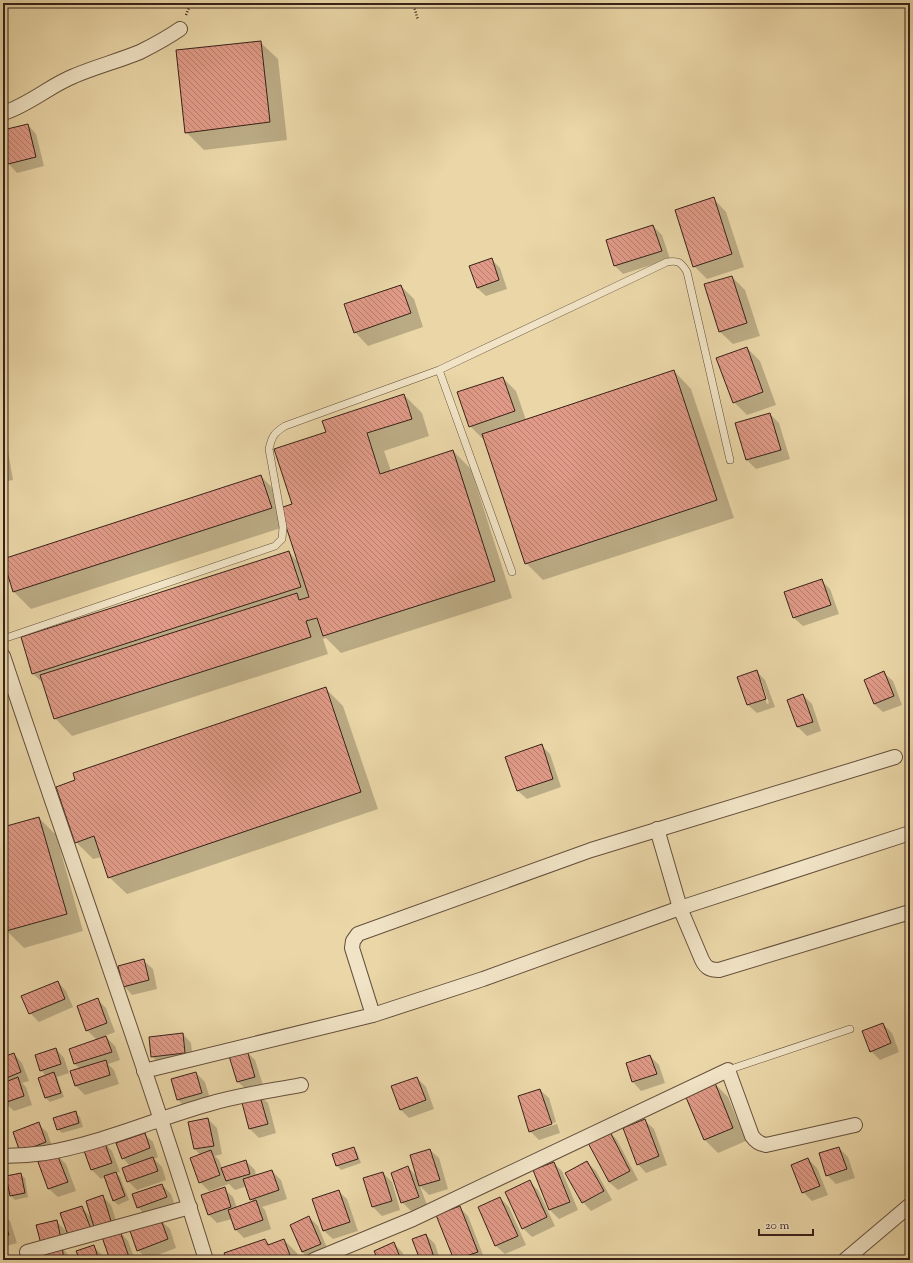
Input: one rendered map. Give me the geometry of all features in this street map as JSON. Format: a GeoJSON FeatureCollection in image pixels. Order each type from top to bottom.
{"type":"FeatureCollection","features":[{"type":"Feature","properties":{"kind":"street"},"geometry":{"type":"LineString","coordinates":[[3,113],[25,104],[55,85],[73,76],[139,52],[163,40],[180,29]]}},
{"type":"Feature","properties":{"kind":"street"},"geometry":{"type":"LineString","coordinates":[[3,656],[161,1119],[206,1260]]}},
{"type":"Feature","properties":{"kind":"street"},"geometry":{"type":"LineString","coordinates":[[373,1015],[352,948],[353,941],[358,934],[590,850],[895,757]]}},
{"type":"Feature","properties":{"kind":"street"},"geometry":{"type":"LineString","coordinates":[[657,830],[680,908],[702,960],[706,967],[712,970],[719,970],[910,912]]}},
{"type":"Feature","properties":{"kind":"street"},"geometry":{"type":"LineString","coordinates":[[144,1071],[373,1015],[483,979],[680,908],[910,833]]}},
{"type":"Feature","properties":{"kind":"street"},"geometry":{"type":"LineString","coordinates":[[314,1260],[413,1219],[728,1070],[752,1136],[761,1144],[766,1145],[855,1125]]}},
{"type":"Feature","properties":{"kind":"street"},"geometry":{"type":"LineString","coordinates":[[3,1156],[22,1156],[45,1153],[79,1146],[210,1104],[255,1093],[301,1085]]}},
{"type":"Feature","properties":{"kind":"street"},"geometry":{"type":"LineString","coordinates":[[845,1260],[910,1205]]}},
{"type":"Feature","properties":{"kind":"street"},"geometry":{"type":"LineString","coordinates":[[27,1252],[190,1207]]}},
{"type":"Feature","properties":{"kind":"lane"},"geometry":{"type":"LineString","coordinates":[[3,639],[275,546],[282,539],[283,528],[269,449],[271,438],[278,431],[285,426],[439,370],[668,262],[677,261],[682,264],[687,272],[730,460]]}},
{"type":"Feature","properties":{"kind":"lane"},"geometry":{"type":"LineString","coordinates":[[439,370],[512,572]]}},
{"type":"Feature","properties":{"kind":"lane"},"geometry":{"type":"LineString","coordinates":[[728,1070],[850,1029]]}},
{"type":"Feature","properties":{"kind":"path"},"geometry":{"type":"LineString","coordinates":[[413,3],[418,20]]}},
{"type":"Feature","properties":{"kind":"building"},"geometry":{"type":"Polygon","coordinates":[[[261,41],[270,122],[185,133],[176,50],[261,41]]]}},
{"type":"Feature","properties":{"kind":"building"},"geometry":{"type":"Polygon","coordinates":[[[28,124],[36,157],[8,164],[3,146],[3,130],[28,124]]]}},
{"type":"Feature","properties":{"kind":"building"},"geometry":{"type":"Polygon","coordinates":[[[714,197],[732,254],[693,267],[675,210],[714,197]]]}},
{"type":"Feature","properties":{"kind":"building"},"geometry":{"type":"Polygon","coordinates":[[[653,225],[662,251],[614,266],[606,240],[653,225]]]}},
{"type":"Feature","properties":{"kind":"building"},"geometry":{"type":"Polygon","coordinates":[[[492,258],[499,280],[477,288],[469,266],[492,258]]]}},
{"type":"Feature","properties":{"kind":"building"},"geometry":{"type":"Polygon","coordinates":[[[732,276],[747,323],[719,332],[704,284],[732,276]]]}},
{"type":"Feature","properties":{"kind":"building"},"geometry":{"type":"Polygon","coordinates":[[[401,285],[411,313],[354,333],[344,304],[401,285]]]}},
{"type":"Feature","properties":{"kind":"building"},"geometry":{"type":"Polygon","coordinates":[[[747,347],[763,392],[733,403],[716,358],[747,347]]]}},
{"type":"Feature","properties":{"kind":"building"},"geometry":{"type":"Polygon","coordinates":[[[674,370],[717,500],[525,564],[482,434],[674,370]]]}},
{"type":"Feature","properties":{"kind":"building"},"geometry":{"type":"Polygon","coordinates":[[[503,377],[515,411],[469,427],[457,392],[503,377]]]}},
{"type":"Feature","properties":{"kind":"building"},"geometry":{"type":"Polygon","coordinates":[[[404,394],[412,419],[367,433],[380,474],[453,450],[495,581],[323,636],[317,618],[306,621],[311,637],[54,719],[40,675],[297,593],[299,600],[309,597],[280,508],[292,504],[274,449],[326,432],[322,421],[404,394]]]}},
{"type":"Feature","properties":{"kind":"building"},"geometry":{"type":"Polygon","coordinates":[[[770,413],[781,450],[746,460],[735,423],[770,413]]]}},
{"type":"Feature","properties":{"kind":"building"},"geometry":{"type":"Polygon","coordinates":[[[261,475],[272,508],[13,592],[3,559],[261,475]]]}},
{"type":"Feature","properties":{"kind":"building"},"geometry":{"type":"Polygon","coordinates":[[[289,551],[301,587],[32,674],[21,637],[289,551]]]}},
{"type":"Feature","properties":{"kind":"building"},"geometry":{"type":"Polygon","coordinates":[[[822,579],[831,605],[793,618],[784,592],[822,579]]]}},
{"type":"Feature","properties":{"kind":"building"},"geometry":{"type":"Polygon","coordinates":[[[757,670],[766,699],[747,705],[737,677],[757,670]]]}},
{"type":"Feature","properties":{"kind":"building"},"geometry":{"type":"Polygon","coordinates":[[[884,671],[894,696],[874,704],[864,680],[884,671]]]}},
{"type":"Feature","properties":{"kind":"building"},"geometry":{"type":"Polygon","coordinates":[[[326,687],[361,792],[108,878],[94,836],[75,843],[56,787],[75,780],[73,773],[326,687]]]}},
{"type":"Feature","properties":{"kind":"building"},"geometry":{"type":"Polygon","coordinates":[[[803,694],[813,722],[797,727],[787,700],[803,694]]]}},
{"type":"Feature","properties":{"kind":"building"},"geometry":{"type":"Polygon","coordinates":[[[542,744],[553,779],[517,791],[505,757],[542,744]]]}},
{"type":"Feature","properties":{"kind":"building"},"geometry":{"type":"Polygon","coordinates":[[[39,817],[67,914],[6,931],[3,920],[3,827],[39,817]]]}},
{"type":"Feature","properties":{"kind":"building"},"geometry":{"type":"Polygon","coordinates":[[[144,959],[149,980],[123,987],[118,966],[144,959]]]}},
{"type":"Feature","properties":{"kind":"building"},"geometry":{"type":"Polygon","coordinates":[[[58,981],[65,999],[29,1014],[21,996],[58,981]]]}},
{"type":"Feature","properties":{"kind":"building"},"geometry":{"type":"Polygon","coordinates":[[[98,998],[107,1023],[86,1031],[77,1006],[98,998]]]}},
{"type":"Feature","properties":{"kind":"building"},"geometry":{"type":"Polygon","coordinates":[[[883,1023],[891,1043],[870,1052],[862,1031],[883,1023]]]}},
{"type":"Feature","properties":{"kind":"building"},"geometry":{"type":"Polygon","coordinates":[[[183,1033],[185,1053],[151,1057],[149,1037],[183,1033]]]}},
{"type":"Feature","properties":{"kind":"building"},"geometry":{"type":"Polygon","coordinates":[[[106,1036],[112,1052],[74,1064],[69,1049],[106,1036]]]}},
{"type":"Feature","properties":{"kind":"building"},"geometry":{"type":"Polygon","coordinates":[[[56,1048],[61,1064],[40,1071],[35,1055],[56,1048]]]}},
{"type":"Feature","properties":{"kind":"building"},"geometry":{"type":"Polygon","coordinates":[[[247,1050],[255,1077],[237,1082],[229,1056],[247,1050]]]}},
{"type":"Feature","properties":{"kind":"building"},"geometry":{"type":"Polygon","coordinates":[[[14,1053],[21,1072],[4,1079],[3,1057],[14,1053]]]}},
{"type":"Feature","properties":{"kind":"building"},"geometry":{"type":"Polygon","coordinates":[[[650,1055],[657,1074],[632,1082],[626,1063],[650,1055]]]}},
{"type":"Feature","properties":{"kind":"building"},"geometry":{"type":"Polygon","coordinates":[[[106,1060],[110,1075],[75,1086],[70,1071],[106,1060]]]}},
{"type":"Feature","properties":{"kind":"building"},"geometry":{"type":"Polygon","coordinates":[[[54,1072],[61,1093],[45,1098],[38,1078],[54,1072]]]}},
{"type":"Feature","properties":{"kind":"building"},"geometry":{"type":"Polygon","coordinates":[[[196,1072],[202,1093],[177,1100],[171,1079],[196,1072]]]}},
{"type":"Feature","properties":{"kind":"building"},"geometry":{"type":"Polygon","coordinates":[[[18,1077],[24,1096],[4,1103],[3,1083],[18,1077]]]}},
{"type":"Feature","properties":{"kind":"building"},"geometry":{"type":"Polygon","coordinates":[[[417,1077],[426,1100],[400,1110],[391,1086],[417,1077]]]}},
{"type":"Feature","properties":{"kind":"building"},"geometry":{"type":"Polygon","coordinates":[[[715,1083],[733,1128],[704,1140],[685,1095],[715,1083]]]}},
{"type":"Feature","properties":{"kind":"building"},"geometry":{"type":"Polygon","coordinates":[[[540,1089],[552,1124],[529,1132],[518,1096],[540,1089]]]}},
{"type":"Feature","properties":{"kind":"building"},"geometry":{"type":"Polygon","coordinates":[[[259,1093],[268,1124],[249,1129],[241,1099],[259,1093]]]}},
{"type":"Feature","properties":{"kind":"building"},"geometry":{"type":"Polygon","coordinates":[[[76,1111],[79,1123],[57,1130],[53,1118],[76,1111]]]}},
{"type":"Feature","properties":{"kind":"building"},"geometry":{"type":"Polygon","coordinates":[[[208,1118],[214,1146],[194,1149],[188,1122],[208,1118]]]}},
{"type":"Feature","properties":{"kind":"building"},"geometry":{"type":"Polygon","coordinates":[[[645,1119],[659,1156],[637,1165],[623,1128],[645,1119]]]}},
{"type":"Feature","properties":{"kind":"building"},"geometry":{"type":"Polygon","coordinates":[[[39,1122],[46,1142],[20,1152],[13,1132],[39,1122]]]}},
{"type":"Feature","properties":{"kind":"building"},"geometry":{"type":"Polygon","coordinates":[[[609,1130],[630,1171],[609,1182],[587,1141],[609,1130]]]}},
{"type":"Feature","properties":{"kind":"building"},"geometry":{"type":"Polygon","coordinates":[[[145,1133],[150,1148],[122,1159],[116,1143],[145,1133]]]}},
{"type":"Feature","properties":{"kind":"building"},"geometry":{"type":"Polygon","coordinates":[[[104,1141],[112,1163],[91,1170],[83,1148],[104,1141]]]}},
{"type":"Feature","properties":{"kind":"building"},"geometry":{"type":"Polygon","coordinates":[[[354,1147],[358,1159],[336,1166],[332,1154],[354,1147]]]}},
{"type":"Feature","properties":{"kind":"building"},"geometry":{"type":"Polygon","coordinates":[[[839,1147],[847,1169],[826,1176],[819,1153],[839,1147]]]}},
{"type":"Feature","properties":{"kind":"building"},"geometry":{"type":"Polygon","coordinates":[[[430,1149],[440,1180],[419,1186],[410,1155],[430,1149]]]}},
{"type":"Feature","properties":{"kind":"building"},"geometry":{"type":"Polygon","coordinates":[[[211,1150],[220,1175],[199,1183],[190,1158],[211,1150]]]}},
{"type":"Feature","properties":{"kind":"building"},"geometry":{"type":"Polygon","coordinates":[[[57,1154],[68,1182],[48,1189],[38,1162],[57,1154]]]}},
{"type":"Feature","properties":{"kind":"building"},"geometry":{"type":"Polygon","coordinates":[[[153,1157],[158,1171],[127,1182],[122,1168],[153,1157]]]}},
{"type":"Feature","properties":{"kind":"building"},"geometry":{"type":"Polygon","coordinates":[[[808,1158],[820,1186],[802,1193],[791,1165],[808,1158]]]}},
{"type":"Feature","properties":{"kind":"building"},"geometry":{"type":"Polygon","coordinates":[[[246,1160],[250,1174],[226,1181],[221,1168],[246,1160]]]}},
{"type":"Feature","properties":{"kind":"building"},"geometry":{"type":"Polygon","coordinates":[[[587,1161],[604,1191],[582,1203],[565,1173],[587,1161]]]}},
{"type":"Feature","properties":{"kind":"building"},"geometry":{"type":"Polygon","coordinates":[[[554,1162],[570,1202],[549,1210],[533,1170],[554,1162]]]}},
{"type":"Feature","properties":{"kind":"building"},"geometry":{"type":"Polygon","coordinates":[[[408,1166],[419,1197],[401,1203],[391,1173],[408,1166]]]}},
{"type":"Feature","properties":{"kind":"building"},"geometry":{"type":"Polygon","coordinates":[[[272,1170],[279,1190],[250,1200],[243,1179],[272,1170]]]}},
{"type":"Feature","properties":{"kind":"building"},"geometry":{"type":"Polygon","coordinates":[[[116,1172],[125,1196],[113,1201],[104,1176],[116,1172]]]}},
{"type":"Feature","properties":{"kind":"building"},"geometry":{"type":"Polygon","coordinates":[[[383,1172],[392,1201],[372,1207],[363,1178],[383,1172]]]}},
{"type":"Feature","properties":{"kind":"building"},"geometry":{"type":"Polygon","coordinates":[[[21,1173],[25,1193],[10,1196],[6,1176],[21,1173]]]}},
{"type":"Feature","properties":{"kind":"building"},"geometry":{"type":"Polygon","coordinates":[[[530,1180],[547,1217],[522,1229],[505,1192],[530,1180]]]}},
{"type":"Feature","properties":{"kind":"building"},"geometry":{"type":"Polygon","coordinates":[[[162,1184],[167,1197],[137,1208],[132,1194],[162,1184]]]}},
{"type":"Feature","properties":{"kind":"building"},"geometry":{"type":"Polygon","coordinates":[[[225,1187],[231,1207],[208,1215],[201,1195],[225,1187]]]}},
{"type":"Feature","properties":{"kind":"building"},"geometry":{"type":"Polygon","coordinates":[[[339,1190],[350,1222],[323,1231],[312,1199],[339,1190]]]}},
{"type":"Feature","properties":{"kind":"building"},"geometry":{"type":"Polygon","coordinates":[[[103,1195],[111,1221],[94,1227],[86,1201],[103,1195]]]}},
{"type":"Feature","properties":{"kind":"building"},"geometry":{"type":"Polygon","coordinates":[[[500,1197],[518,1236],[495,1246],[478,1207],[500,1197]]]}},
{"type":"Feature","properties":{"kind":"building"},"geometry":{"type":"Polygon","coordinates":[[[256,1200],[263,1220],[235,1230],[228,1210],[256,1200]]]}},
{"type":"Feature","properties":{"kind":"building"},"geometry":{"type":"Polygon","coordinates":[[[82,1206],[91,1229],[69,1238],[60,1213],[82,1206]]]}},
{"type":"Feature","properties":{"kind":"building"},"geometry":{"type":"Polygon","coordinates":[[[460,1206],[478,1252],[454,1260],[436,1215],[460,1206]]]}},
{"type":"Feature","properties":{"kind":"building"},"geometry":{"type":"Polygon","coordinates":[[[3,1216],[9,1235],[3,1236],[3,1216]]]}},
{"type":"Feature","properties":{"kind":"building"},"geometry":{"type":"Polygon","coordinates":[[[309,1216],[321,1244],[302,1252],[290,1225],[309,1216]]]}},
{"type":"Feature","properties":{"kind":"building"},"geometry":{"type":"Polygon","coordinates":[[[57,1220],[61,1239],[41,1244],[36,1225],[57,1220]]]}},
{"type":"Feature","properties":{"kind":"building"},"geometry":{"type":"Polygon","coordinates":[[[161,1220],[168,1239],[137,1251],[130,1231],[161,1220]]]}},
{"type":"Feature","properties":{"kind":"building"},"geometry":{"type":"Polygon","coordinates":[[[120,1231],[130,1260],[110,1260],[102,1237],[120,1231]]]}},
{"type":"Feature","properties":{"kind":"building"},"geometry":{"type":"Polygon","coordinates":[[[426,1234],[435,1260],[420,1260],[412,1239],[426,1234]]]}},
{"type":"Feature","properties":{"kind":"building"},"geometry":{"type":"Polygon","coordinates":[[[265,1239],[268,1245],[284,1239],[291,1258],[284,1260],[227,1260],[224,1253],[265,1239]]]}},
{"type":"Feature","properties":{"kind":"building"},"geometry":{"type":"Polygon","coordinates":[[[394,1242],[401,1260],[378,1260],[374,1251],[394,1242]]]}},
{"type":"Feature","properties":{"kind":"building"},"geometry":{"type":"Polygon","coordinates":[[[94,1245],[99,1260],[80,1260],[76,1251],[94,1245]]]}},
{"type":"Feature","properties":{"kind":"building"},"geometry":{"type":"Polygon","coordinates":[[[62,1247],[64,1260],[39,1260],[38,1251],[62,1247]]]}}]}
